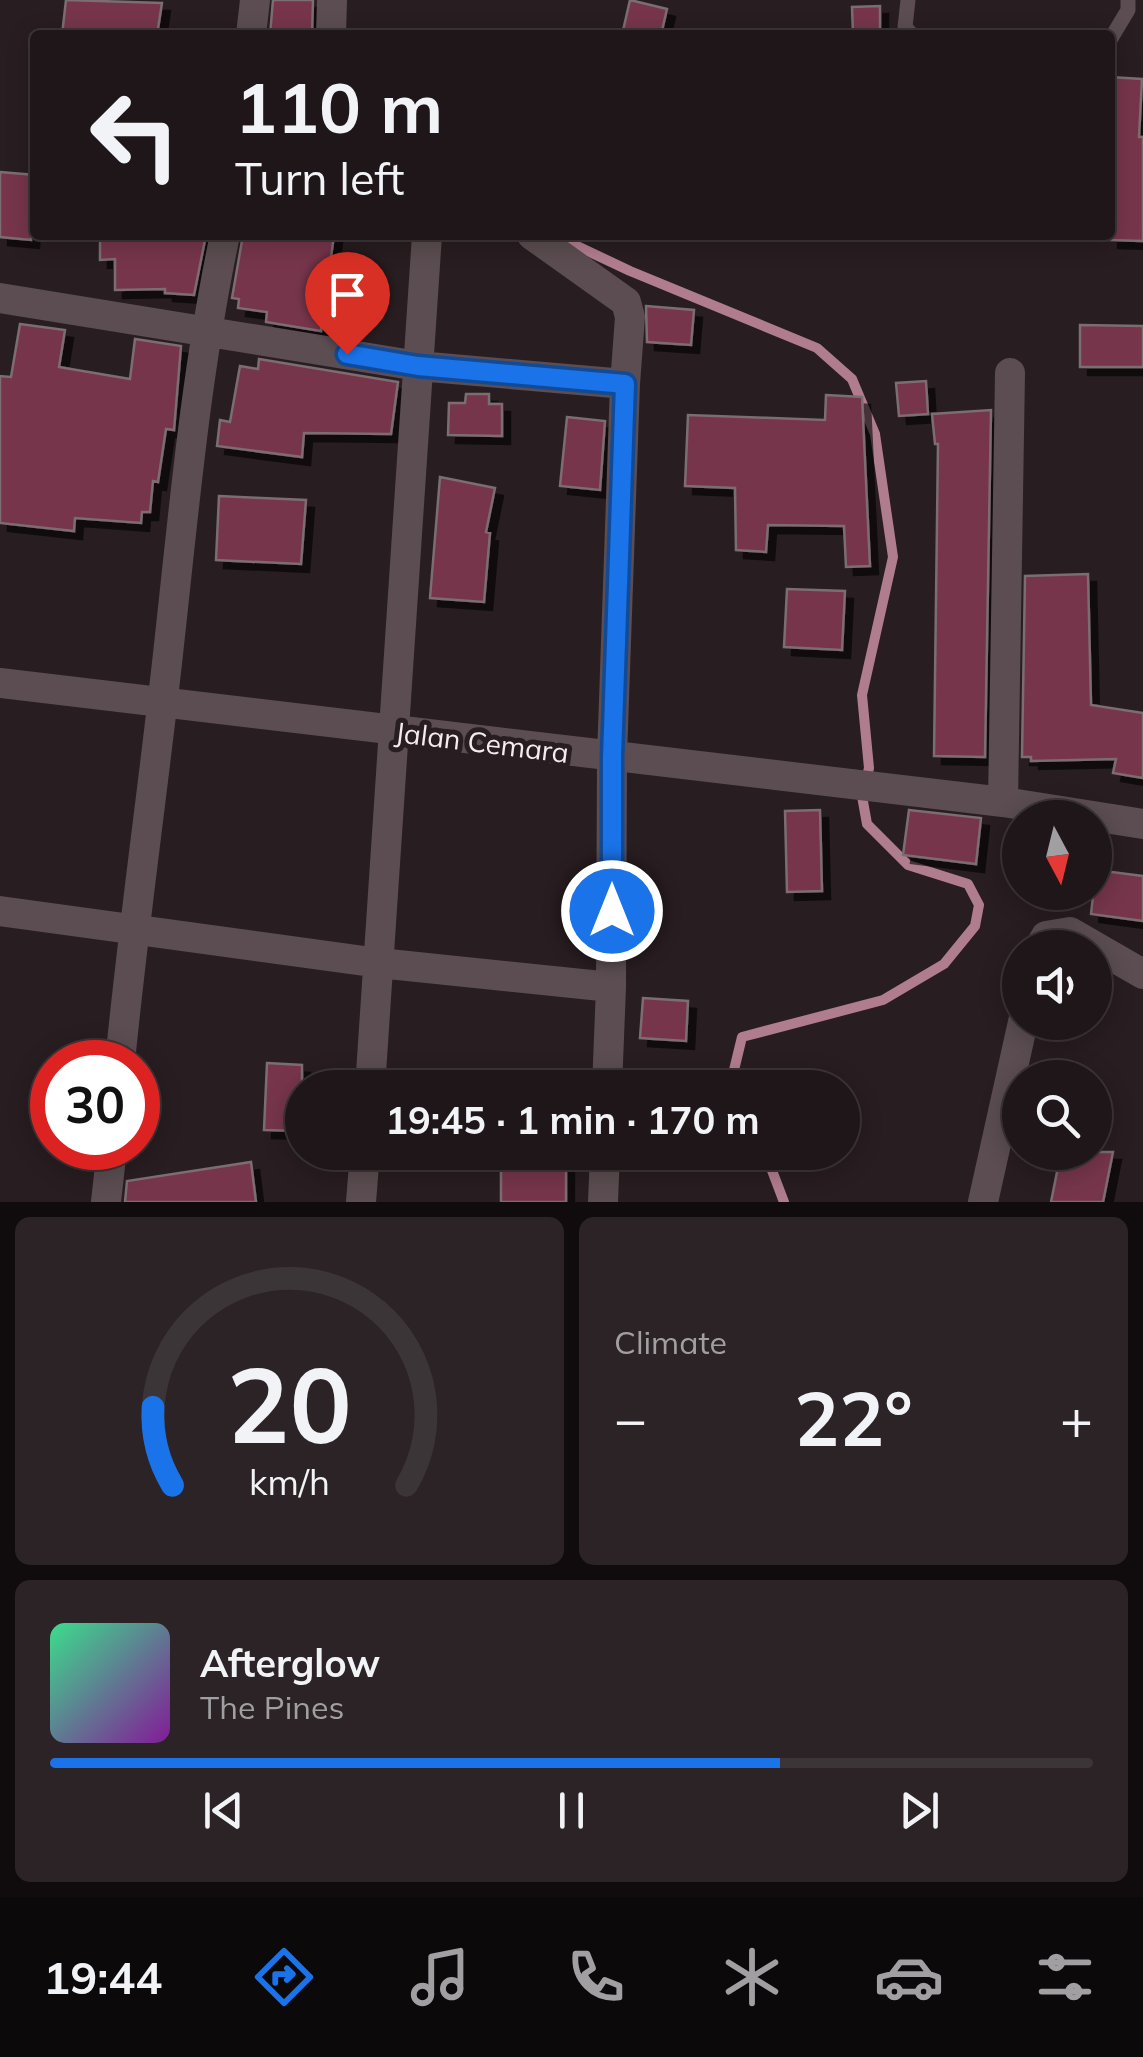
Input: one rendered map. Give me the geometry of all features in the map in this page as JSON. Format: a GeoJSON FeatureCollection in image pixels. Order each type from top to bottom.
{"type":"FeatureCollection","features":[{"type":"Feature","properties":{"kind":"street"},"geometry":{"type":"LineString","coordinates":[[252,30],[255,0]]}},
{"type":"Feature","properties":{"kind":"street"},"geometry":{"type":"LineString","coordinates":[[331,30],[332,0]]}},
{"type":"Feature","properties":{"kind":"street"},"geometry":{"type":"LineString","coordinates":[[122,1040],[205,329],[223,240]]}},
{"type":"Feature","properties":{"kind":"street"},"geometry":{"type":"LineString","coordinates":[[371,1070],[427,240]]}},
{"type":"Feature","properties":{"kind":"street"},"geometry":{"type":"LineString","coordinates":[[539,240],[626,302],[630,316],[612,757],[609,1070]]}},
{"type":"Feature","properties":{"kind":"street"},"geometry":{"type":"LineString","coordinates":[[0,298],[418,366],[625,384]]}},
{"type":"Feature","properties":{"kind":"street"},"geometry":{"type":"LineString","coordinates":[[1002,800],[1010,373]]}},
{"type":"Feature","properties":{"kind":"street","name":"Jalan Cemara"},"geometry":{"type":"LineString","coordinates":[[0,683],[1002,802]]}},
{"type":"Feature","properties":{"kind":"street","name":"Jalan Cemara"},"geometry":{"type":"LineString","coordinates":[[1112,819],[1143,824]]}},
{"type":"Feature","properties":{"kind":"street"},"geometry":{"type":"LineString","coordinates":[[0,911],[380,963],[612,988]]}},
{"type":"Feature","properties":{"kind":"street"},"geometry":{"type":"LineString","coordinates":[[1112,956],[1143,974]]}},
{"type":"Feature","properties":{"kind":"street"},"geometry":{"type":"LineString","coordinates":[[983,1202],[1019,1040]]}},
{"type":"Feature","properties":{"kind":"street"},"geometry":{"type":"LineString","coordinates":[[106,1202],[110,1170]]}},
{"type":"Feature","properties":{"kind":"street"},"geometry":{"type":"LineString","coordinates":[[361,1202],[364,1170]]}},
{"type":"Feature","properties":{"kind":"street"},"geometry":{"type":"LineString","coordinates":[[603,1202],[604,1170]]}},
{"type":"Feature","properties":{"kind":"lane"},"geometry":{"type":"LineString","coordinates":[[908,0],[908,30]]}},
{"type":"Feature","properties":{"kind":"lane"},"geometry":{"type":"LineString","coordinates":[[1115,32],[1128,10],[1128,0]]}},
{"type":"Feature","properties":{"kind":"building"},"geometry":{"type":"Polygon","coordinates":[[[66,0],[162,3],[158,30],[63,30],[66,0]]]}},
{"type":"Feature","properties":{"kind":"building"},"geometry":{"type":"Polygon","coordinates":[[[273,0],[313,0],[312,30],[270,30],[273,0]]]}},
{"type":"Feature","properties":{"kind":"building"},"geometry":{"type":"Polygon","coordinates":[[[630,0],[667,9],[662,30],[623,30],[630,0]]]}},
{"type":"Feature","properties":{"kind":"building"},"geometry":{"type":"Polygon","coordinates":[[[880,6],[880,30],[853,30],[852,7],[880,6]]]}},
{"type":"Feature","properties":{"kind":"building"},"geometry":{"type":"Polygon","coordinates":[[[1115,77],[1142,79],[1139,137],[1143,137],[1143,241],[1110,240],[1115,240],[1115,77]]]}},
{"type":"Feature","properties":{"kind":"building"},"geometry":{"type":"Polygon","coordinates":[[[0,172],[30,175],[30,240],[0,237],[0,172]]]}},
{"type":"Feature","properties":{"kind":"building"},"geometry":{"type":"Polygon","coordinates":[[[100,240],[205,240],[194,295],[165,293],[165,289],[115,290],[115,259],[100,260],[100,240]]]}},
{"type":"Feature","properties":{"kind":"building"},"geometry":{"type":"Polygon","coordinates":[[[242,240],[333,240],[321,331],[266,322],[267,312],[238,308],[239,299],[232,298],[242,240]]]}},
{"type":"Feature","properties":{"kind":"building"},"geometry":{"type":"Polygon","coordinates":[[[646,306],[694,310],[691,345],[647,342],[646,306]]]}},
{"type":"Feature","properties":{"kind":"building"},"geometry":{"type":"Polygon","coordinates":[[[20,324],[65,330],[59,367],[130,379],[135,339],[181,346],[174,430],[166,429],[158,482],[153,481],[150,512],[142,512],[141,523],[75,518],[74,531],[0,523],[0,376],[11,377],[20,324]]]}},
{"type":"Feature","properties":{"kind":"building"},"geometry":{"type":"Polygon","coordinates":[[[1080,325],[1143,326],[1143,367],[1080,367],[1080,325]]]}},
{"type":"Feature","properties":{"kind":"building"},"geometry":{"type":"Polygon","coordinates":[[[259,359],[398,382],[391,434],[304,433],[302,457],[217,446],[220,420],[230,422],[240,366],[258,369],[259,359]]]}},
{"type":"Feature","properties":{"kind":"building"},"geometry":{"type":"Polygon","coordinates":[[[926,381],[928,414],[899,416],[896,383],[926,381]]]}},
{"type":"Feature","properties":{"kind":"building"},"geometry":{"type":"Polygon","coordinates":[[[466,394],[489,394],[489,404],[502,404],[502,436],[448,435],[449,403],[465,403],[466,394]]]}},
{"type":"Feature","properties":{"kind":"building"},"geometry":{"type":"Polygon","coordinates":[[[826,395],[862,397],[870,566],[846,567],[844,526],[768,525],[766,552],[736,550],[735,488],[685,486],[688,415],[825,420],[826,395]]]}},
{"type":"Feature","properties":{"kind":"building"},"geometry":{"type":"Polygon","coordinates":[[[991,410],[985,757],[934,756],[938,444],[932,414],[991,410]]]}},
{"type":"Feature","properties":{"kind":"building"},"geometry":{"type":"Polygon","coordinates":[[[567,417],[605,421],[600,490],[560,486],[567,417]]]}},
{"type":"Feature","properties":{"kind":"building"},"geometry":{"type":"Polygon","coordinates":[[[440,477],[495,488],[486,532],[490,533],[484,602],[430,598],[440,477]]]}},
{"type":"Feature","properties":{"kind":"building"},"geometry":{"type":"Polygon","coordinates":[[[219,496],[306,500],[301,564],[216,560],[219,496]]]}},
{"type":"Feature","properties":{"kind":"building"},"geometry":{"type":"Polygon","coordinates":[[[1088,574],[1091,705],[1143,713],[1143,778],[1113,773],[1116,759],[1031,761],[1031,757],[1022,757],[1025,576],[1088,574]]]}},
{"type":"Feature","properties":{"kind":"building"},"geometry":{"type":"Polygon","coordinates":[[[787,589],[845,591],[842,650],[784,647],[787,589]]]}},
{"type":"Feature","properties":{"kind":"building"},"geometry":{"type":"Polygon","coordinates":[[[820,810],[822,891],[787,892],[785,811],[820,810]]]}},
{"type":"Feature","properties":{"kind":"building"},"geometry":{"type":"Polygon","coordinates":[[[909,810],[981,818],[976,864],[903,855],[909,810]]]}},
{"type":"Feature","properties":{"kind":"building"},"geometry":{"type":"Polygon","coordinates":[[[1112,872],[1143,876],[1143,921],[1091,914],[1091,910],[1112,910],[1112,872]]]}},
{"type":"Feature","properties":{"kind":"building"},"geometry":{"type":"Polygon","coordinates":[[[643,998],[688,1001],[686,1041],[640,1038],[643,998]]]}},
{"type":"Feature","properties":{"kind":"building"},"geometry":{"type":"Polygon","coordinates":[[[267,1063],[302,1065],[302,1070],[285,1070],[285,1131],[264,1130],[267,1063]]]}},
{"type":"Feature","properties":{"kind":"building"},"geometry":{"type":"Polygon","coordinates":[[[251,1162],[256,1202],[125,1202],[127,1181],[251,1162]]]}},
{"type":"Feature","properties":{"kind":"building"},"geometry":{"type":"Polygon","coordinates":[[[501,1170],[566,1170],[566,1202],[501,1202],[501,1170]]]}},
{"type":"Feature","properties":{"kind":"building"},"geometry":{"type":"Polygon","coordinates":[[[1057,1170],[1109,1170],[1103,1202],[1051,1202],[1057,1170]]]}},
{"type":"Feature","properties":{"kind":"waterway"},"geometry":{"type":"LineString","coordinates":[[564,240],[817,348],[852,379],[875,434],[893,557],[862,695],[869,768],[862,796],[867,824],[908,865],[968,884],[979,905],[975,926],[944,964],[883,1000],[742,1037],[734,1070]]}},
{"type":"Feature","properties":{"kind":"waterway"},"geometry":{"type":"LineString","coordinates":[[772,1170],[784,1202]]}},
{"type":"Feature","properties":{"kind":"route"},"geometry":{"type":"LineString","coordinates":[[347,354],[418,366],[625,384],[612,757],[612,911]]}}]}
